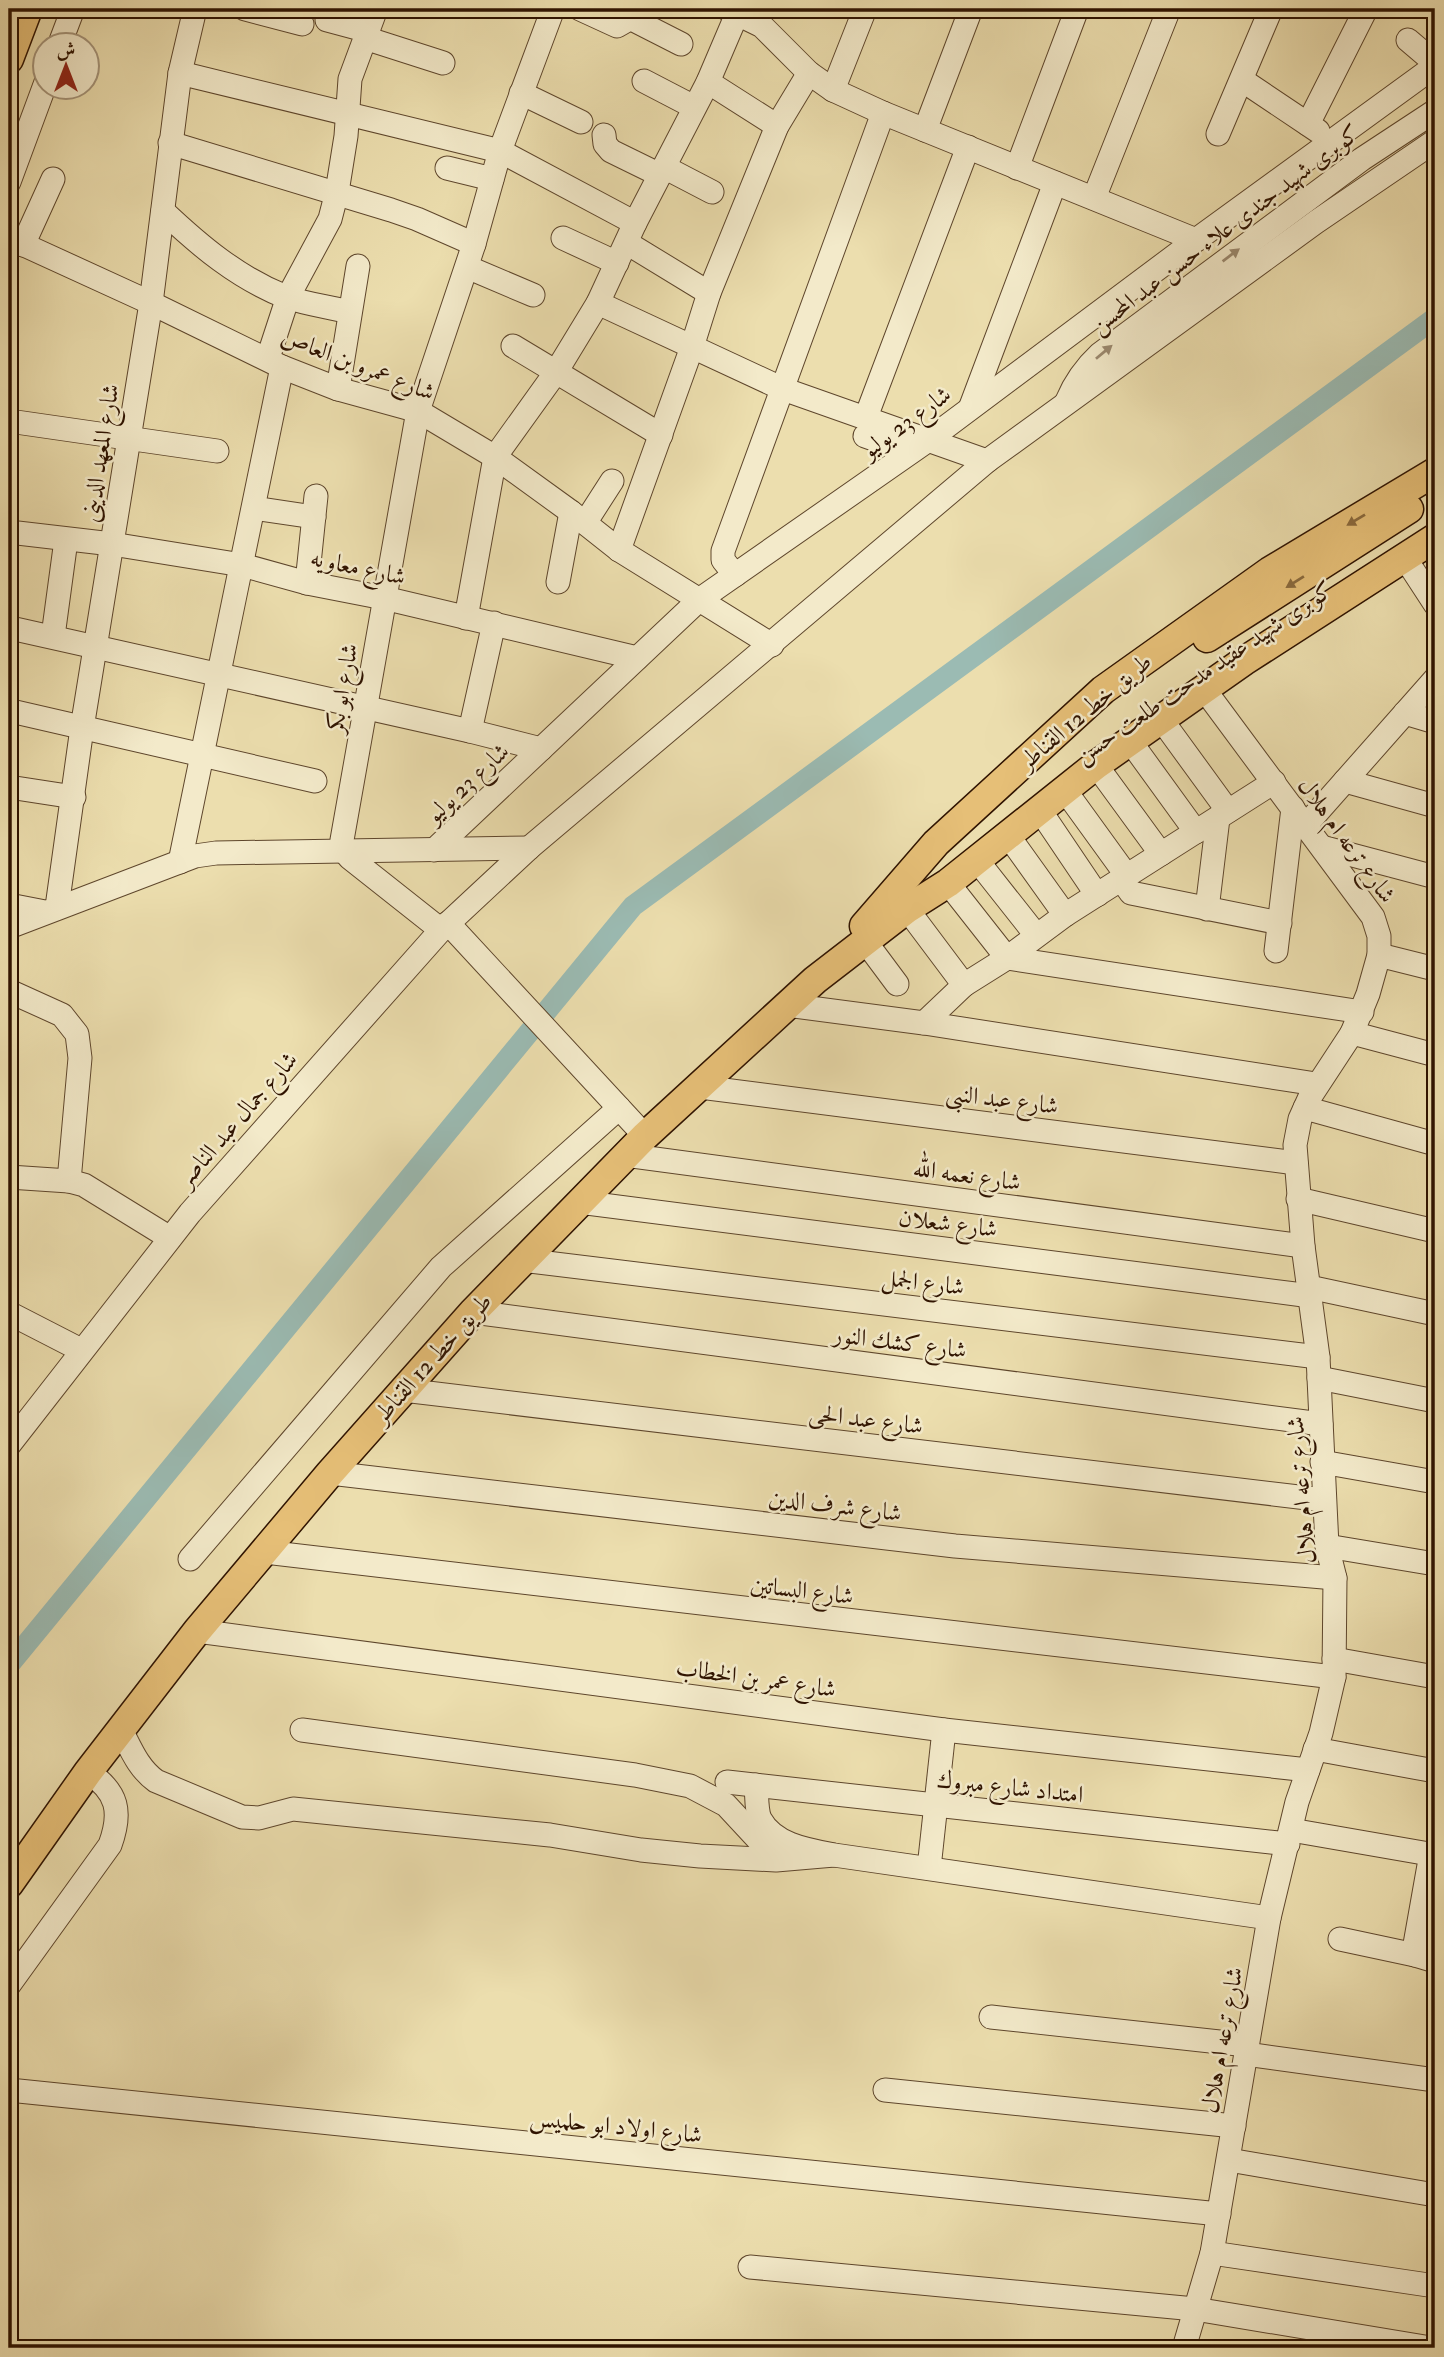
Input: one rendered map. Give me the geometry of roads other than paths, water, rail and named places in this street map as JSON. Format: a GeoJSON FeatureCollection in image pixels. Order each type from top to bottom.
{"type":"FeatureCollection","features":[{"type":"Feature","properties":{"kind":"main road"},"geometry":{"type":"LineString","coordinates":[[9,60],[28,9]]}},
{"type":"Feature","properties":{"kind":"main road","name":"طريق خط 12 القناطر"},"geometry":{"type":"LineString","coordinates":[[815,980],[865,941],[892,914],[936,843],[1103,690],[1270,571],[1435,472]]}},
{"type":"Feature","properties":{"kind":"main road","name":"كوبرى شهيد عقيد مدحت طلعت حسن"},"geometry":{"type":"LineString","coordinates":[[892,914],[1054,751],[1150,674],[1435,493]]}},
{"type":"Feature","properties":{"kind":"main road","name":"كوبرى شهيد عقيد مدحت طلعت حسن"},"geometry":{"type":"LineString","coordinates":[[892,914],[1004,814],[1435,518]]}},
{"type":"Feature","properties":{"kind":"main road","name":"طريق خط 12 القناطر"},"geometry":{"type":"LineString","coordinates":[[9,1884],[88,1772],[197,1631],[330,1474],[473,1312],[645,1136],[787,1005],[892,914],[948,883],[1064,789],[1161,719],[1190,687],[1435,538]]}},
{"type":"Feature","properties":{"kind":"street"},"geometry":{"type":"LineString","coordinates":[[64,32],[72,9]]}},
{"type":"Feature","properties":{"kind":"street","name":"شارع المعهد الدينى"},"geometry":{"type":"LineString","coordinates":[[51,909],[74,797],[82,728],[151,303],[180,73],[195,9]]}},
{"type":"Feature","properties":{"kind":"street"},"geometry":{"type":"LineString","coordinates":[[245,9],[302,24]]}},
{"type":"Feature","properties":{"kind":"street"},"geometry":{"type":"LineString","coordinates":[[180,862],[254,508],[275,363],[288,297],[330,219],[337,192],[348,115],[350,79],[376,9]]}},
{"type":"Feature","properties":{"kind":"street","name":"شارع ابو بكر"},"geometry":{"type":"LineString","coordinates":[[343,850],[342,840],[418,411],[467,267],[500,150],[553,9]]}},
{"type":"Feature","properties":{"kind":"street"},"geometry":{"type":"LineString","coordinates":[[580,9],[617,26],[624,22],[628,12],[681,44]]}},
{"type":"Feature","properties":{"kind":"street"},"geometry":{"type":"LineString","coordinates":[[833,90],[865,9]]}},
{"type":"Feature","properties":{"kind":"street"},"geometry":{"type":"LineString","coordinates":[[925,130],[971,9]]}},
{"type":"Feature","properties":{"kind":"street"},"geometry":{"type":"LineString","coordinates":[[1017,168],[1076,9]]}},
{"type":"Feature","properties":{"kind":"street"},"geometry":{"type":"LineString","coordinates":[[1094,198],[1169,9]]}},
{"type":"Feature","properties":{"kind":"street"},"geometry":{"type":"LineString","coordinates":[[1218,134],[1272,9]]}},
{"type":"Feature","properties":{"kind":"street"},"geometry":{"type":"LineString","coordinates":[[1308,124],[1366,9]]}},
{"type":"Feature","properties":{"kind":"street"},"geometry":{"type":"LineString","coordinates":[[466,618],[495,457],[556,372],[598,303],[708,82],[732,11],[766,18],[809,72],[833,90],[883,113],[1196,240]]}},
{"type":"Feature","properties":{"kind":"street"},"geometry":{"type":"LineString","coordinates":[[327,20],[443,62]]}},
{"type":"Feature","properties":{"kind":"street"},"geometry":{"type":"LineString","coordinates":[[1408,40],[1435,64]]}},
{"type":"Feature","properties":{"kind":"street","name":"شارع 23 يوليو"},"geometry":{"type":"LineString","coordinates":[[434,850],[699,600],[919,446],[1435,64]]}},
{"type":"Feature","properties":{"kind":"street"},"geometry":{"type":"LineString","coordinates":[[619,550],[709,293],[777,126],[809,72]]}},
{"type":"Feature","properties":{"kind":"street"},"geometry":{"type":"LineString","coordinates":[[180,73],[500,150],[626,243],[709,293]]}},
{"type":"Feature","properties":{"kind":"street"},"geometry":{"type":"LineString","coordinates":[[644,80],[694,107]]}},
{"type":"Feature","properties":{"kind":"street"},"geometry":{"type":"LineString","coordinates":[[1242,80],[1332,141]]}},
{"type":"Feature","properties":{"kind":"street"},"geometry":{"type":"LineString","coordinates":[[708,82],[777,126]]}},
{"type":"Feature","properties":{"kind":"street"},"geometry":{"type":"LineString","coordinates":[[521,93],[581,122]]}},
{"type":"Feature","properties":{"kind":"street"},"geometry":{"type":"LineString","coordinates":[[9,182],[39,102]]}},
{"type":"Feature","properties":{"kind":"street","name":"كوبرى شهيد جندى علاء حسن عبد المحسن"},"geometry":{"type":"LineString","coordinates":[[1065,406],[1073,386],[1085,368],[1100,354],[1363,159],[1435,111]]}},
{"type":"Feature","properties":{"kind":"street"},"geometry":{"type":"LineString","coordinates":[[735,575],[723,560],[723,551],[883,113]]}},
{"type":"Feature","properties":{"kind":"street"},"geometry":{"type":"LineString","coordinates":[[604,135],[605,145],[611,151],[712,192]]}},
{"type":"Feature","properties":{"kind":"street"},"geometry":{"type":"LineString","coordinates":[[9,927],[195,856],[216,853],[529,848],[987,461],[1316,222],[1435,141]]}},
{"type":"Feature","properties":{"kind":"street"},"geometry":{"type":"LineString","coordinates":[[170,143],[337,192],[417,219],[474,244]]}},
{"type":"Feature","properties":{"kind":"street"},"geometry":{"type":"LineString","coordinates":[[865,426],[968,147]]}},
{"type":"Feature","properties":{"kind":"street"},"geometry":{"type":"LineString","coordinates":[[447,168],[492,179]]}},
{"type":"Feature","properties":{"kind":"street"},"geometry":{"type":"LineString","coordinates":[[16,241],[53,179]]}},
{"type":"Feature","properties":{"kind":"street"},"geometry":{"type":"LineString","coordinates":[[971,407],[1055,183]]}},
{"type":"Feature","properties":{"kind":"street"},"geometry":{"type":"LineString","coordinates":[[163,211],[222,263],[258,284],[288,297],[349,312]]}},
{"type":"Feature","properties":{"kind":"street"},"geometry":{"type":"LineString","coordinates":[[563,238],[626,243]]}},
{"type":"Feature","properties":{"kind":"street","name":"شارع عمرو بن العاص"},"geometry":{"type":"LineString","coordinates":[[16,241],[275,363],[338,389],[418,411],[495,457],[619,550],[772,645]]}},
{"type":"Feature","properties":{"kind":"street"},"geometry":{"type":"LineString","coordinates":[[338,389],[358,266]]}},
{"type":"Feature","properties":{"kind":"street"},"geometry":{"type":"LineString","coordinates":[[467,267],[533,295]]}},
{"type":"Feature","properties":{"kind":"street"},"geometry":{"type":"LineString","coordinates":[[598,303],[865,426],[919,446],[987,461]]}},
{"type":"Feature","properties":{"kind":"street"},"geometry":{"type":"LineString","coordinates":[[513,346],[661,435]]}},
{"type":"Feature","properties":{"kind":"street"},"geometry":{"type":"LineString","coordinates":[[9,421],[218,451]]}},
{"type":"Feature","properties":{"kind":"street"},"geometry":{"type":"LineString","coordinates":[[558,582],[578,517],[612,481]]}},
{"type":"Feature","properties":{"kind":"street"},"geometry":{"type":"LineString","coordinates":[[254,508],[315,506],[307,583]]}},
{"type":"Feature","properties":{"kind":"street","name":"شارع معاويه"},"geometry":{"type":"LineString","coordinates":[[9,532],[112,544],[242,565],[307,583],[384,598],[637,659]]}},
{"type":"Feature","properties":{"kind":"street"},"geometry":{"type":"LineString","coordinates":[[53,636],[66,540]]}},
{"type":"Feature","properties":{"kind":"street"},"geometry":{"type":"LineString","coordinates":[[1405,558],[1435,604]]}},
{"type":"Feature","properties":{"kind":"street"},"geometry":{"type":"LineString","coordinates":[[470,731],[494,624]]}},
{"type":"Feature","properties":{"kind":"street"},"geometry":{"type":"LineString","coordinates":[[15,629],[541,749]]}},
{"type":"Feature","properties":{"kind":"street"},"geometry":{"type":"LineString","coordinates":[[1276,951],[1299,816],[1345,781],[1435,679]]}},
{"type":"Feature","properties":{"kind":"street","name":"شارع ترعه ام هلال"},"geometry":{"type":"LineString","coordinates":[[1184,2348],[1212,2252],[1269,1918],[1334,1668],[1335,1578],[1327,1546],[1318,1368],[1298,1199],[1297,1132],[1316,1084],[1352,1033],[1362,1012],[1379,955],[1379,936],[1373,917],[1274,782],[1190,687]]}},
{"type":"Feature","properties":{"kind":"street"},"geometry":{"type":"LineString","coordinates":[[11,711],[315,781]]}},
{"type":"Feature","properties":{"kind":"street"},"geometry":{"type":"LineString","coordinates":[[1405,713],[1435,722]]}},
{"type":"Feature","properties":{"kind":"street"},"geometry":{"type":"LineString","coordinates":[[1161,719],[1223,815],[1207,909]]}},
{"type":"Feature","properties":{"kind":"street"},"geometry":{"type":"LineString","coordinates":[[1130,741],[1196,832]]}},
{"type":"Feature","properties":{"kind":"street"},"geometry":{"type":"LineString","coordinates":[[1096,765],[1161,854]]}},
{"type":"Feature","properties":{"kind":"street"},"geometry":{"type":"LineString","coordinates":[[1345,781],[1435,806]]}},
{"type":"Feature","properties":{"kind":"street"},"geometry":{"type":"LineString","coordinates":[[924,1023],[964,985],[1007,958],[1065,915],[1274,782]]}},
{"type":"Feature","properties":{"kind":"street"},"geometry":{"type":"LineString","coordinates":[[9,787],[74,797]]}},
{"type":"Feature","properties":{"kind":"street"},"geometry":{"type":"LineString","coordinates":[[1064,789],[1132,893],[1280,923]]}},
{"type":"Feature","properties":{"kind":"street"},"geometry":{"type":"LineString","coordinates":[[1039,809],[1097,895]]}},
{"type":"Feature","properties":{"kind":"street"},"geometry":{"type":"LineString","coordinates":[[1007,834],[1065,915]]}},
{"type":"Feature","properties":{"kind":"street"},"geometry":{"type":"LineString","coordinates":[[1322,847],[1435,877]]}},
{"type":"Feature","properties":{"kind":"street","name":"شارع جمال عبد الناصر"},"geometry":{"type":"LineString","coordinates":[[9,1445],[170,1238],[296,1091],[445,926],[529,848]]}},
{"type":"Feature","properties":{"kind":"street"},"geometry":{"type":"LineString","coordinates":[[343,850],[350,858],[445,926],[481,957],[645,1136]]}},
{"type":"Feature","properties":{"kind":"street"},"geometry":{"type":"LineString","coordinates":[[976,859],[1036,935]]}},
{"type":"Feature","properties":{"kind":"street"},"geometry":{"type":"LineString","coordinates":[[948,883],[1007,958],[1362,1012]]}},
{"type":"Feature","properties":{"kind":"street"},"geometry":{"type":"LineString","coordinates":[[9,905],[51,909]]}},
{"type":"Feature","properties":{"kind":"street"},"geometry":{"type":"LineString","coordinates":[[892,914],[964,985]]}},
{"type":"Feature","properties":{"kind":"street"},"geometry":{"type":"LineString","coordinates":[[865,941],[897,984]]}},
{"type":"Feature","properties":{"kind":"street"},"geometry":{"type":"LineString","coordinates":[[1379,955],[1435,969]]}},
{"type":"Feature","properties":{"kind":"street"},"geometry":{"type":"LineString","coordinates":[[9,991],[62,1015],[77,1034],[80,1058],[69,1181]]}},
{"type":"Feature","properties":{"kind":"street"},"geometry":{"type":"LineString","coordinates":[[787,1005],[924,1023],[1316,1084]]}},
{"type":"Feature","properties":{"kind":"street"},"geometry":{"type":"LineString","coordinates":[[1352,1033],[1435,1055]]}},
{"type":"Feature","properties":{"kind":"street","name":"شارع عبد النبى"},"geometry":{"type":"LineString","coordinates":[[700,1087],[1296,1163]]}},
{"type":"Feature","properties":{"kind":"street"},"geometry":{"type":"LineString","coordinates":[[190,1559],[441,1267],[619,1108]]}},
{"type":"Feature","properties":{"kind":"street"},"geometry":{"type":"LineString","coordinates":[[1305,1108],[1435,1144]]}},
{"type":"Feature","properties":{"kind":"street","name":"شارع نعمه الله"},"geometry":{"type":"LineString","coordinates":[[625,1156],[1303,1246]]}},
{"type":"Feature","properties":{"kind":"street"},"geometry":{"type":"LineString","coordinates":[[9,1177],[69,1181],[84,1185],[170,1238]]}},
{"type":"Feature","properties":{"kind":"street"},"geometry":{"type":"LineString","coordinates":[[1298,1199],[1435,1231]]}},
{"type":"Feature","properties":{"kind":"street","name":"شارع شعلان"},"geometry":{"type":"LineString","coordinates":[[579,1202],[1310,1292],[1435,1314]]}},
{"type":"Feature","properties":{"kind":"street","name":"شارع الجمل"},"geometry":{"type":"LineString","coordinates":[[523,1259],[1318,1368],[1435,1401]]}},
{"type":"Feature","properties":{"kind":"street","name":"شارع كشك النور"},"geometry":{"type":"LineString","coordinates":[[473,1312],[1321,1424]]}},
{"type":"Feature","properties":{"kind":"street"},"geometry":{"type":"LineString","coordinates":[[9,1313],[81,1350]]}},
{"type":"Feature","properties":{"kind":"street","name":"شارع عبد الحى"},"geometry":{"type":"LineString","coordinates":[[402,1390],[1324,1500]]}},
{"type":"Feature","properties":{"kind":"street"},"geometry":{"type":"LineString","coordinates":[[1322,1462],[1435,1482]]}},
{"type":"Feature","properties":{"kind":"street","name":"شارع شرف الدين"},"geometry":{"type":"LineString","coordinates":[[330,1474],[955,1546],[1335,1578]]}},
{"type":"Feature","properties":{"kind":"street"},"geometry":{"type":"LineString","coordinates":[[1327,1546],[1435,1564]]}},
{"type":"Feature","properties":{"kind":"street","name":"شارع البساتين"},"geometry":{"type":"LineString","coordinates":[[265,1552],[1435,1677]]}},
{"type":"Feature","properties":{"kind":"street","name":"شارع عمر بن الخطاب"},"geometry":{"type":"LineString","coordinates":[[197,1631],[944,1730],[1435,1771]]}},
{"type":"Feature","properties":{"kind":"street"},"geometry":{"type":"LineString","coordinates":[[121,1730],[138,1764],[149,1776],[242,1817],[259,1818],[293,1809],[550,1835],[641,1850],[776,1860],[834,1856]]}},
{"type":"Feature","properties":{"kind":"street"},"geometry":{"type":"LineString","coordinates":[[302,1730],[635,1775],[690,1786],[726,1805],[776,1860]]}},
{"type":"Feature","properties":{"kind":"street"},"geometry":{"type":"LineString","coordinates":[[929,1868],[944,1730]]}},
{"type":"Feature","properties":{"kind":"street"},"geometry":{"type":"LineString","coordinates":[[9,1985],[110,1844],[117,1819],[113,1796],[103,1782],[88,1772]]}},
{"type":"Feature","properties":{"kind":"street","name":"امتداد شارع مبروك"},"geometry":{"type":"LineString","coordinates":[[727,1782],[937,1805],[1289,1837],[1433,1854]]}},
{"type":"Feature","properties":{"kind":"street"},"geometry":{"type":"LineString","coordinates":[[756,1785],[759,1817],[770,1831],[795,1847],[834,1856],[1269,1918]]}},
{"type":"Feature","properties":{"kind":"street"},"geometry":{"type":"LineString","coordinates":[[1425,1958],[1415,1942],[1433,1854]]}},
{"type":"Feature","properties":{"kind":"street"},"geometry":{"type":"LineString","coordinates":[[1340,1939],[1425,1958]]}},
{"type":"Feature","properties":{"kind":"street"},"geometry":{"type":"LineString","coordinates":[[991,2017],[1247,2049],[1435,2080]]}},
{"type":"Feature","properties":{"kind":"street","name":"شارع اولاد ابو حلميس"},"geometry":{"type":"LineString","coordinates":[[9,2090],[1219,2214]]}},
{"type":"Feature","properties":{"kind":"street"},"geometry":{"type":"LineString","coordinates":[[885,2090],[1234,2126]]}},
{"type":"Feature","properties":{"kind":"street"},"geometry":{"type":"LineString","coordinates":[[1229,2160],[1435,2195]]}},
{"type":"Feature","properties":{"kind":"street"},"geometry":{"type":"LineString","coordinates":[[1212,2252],[1435,2286]]}},
{"type":"Feature","properties":{"kind":"street"},"geometry":{"type":"LineString","coordinates":[[750,2267],[1195,2309],[1431,2348]]}},
{"type":"Feature","properties":{"kind":"waterway"},"geometry":{"type":"LineString","coordinates":[[9,1665],[633,906],[1435,318]]}}]}
